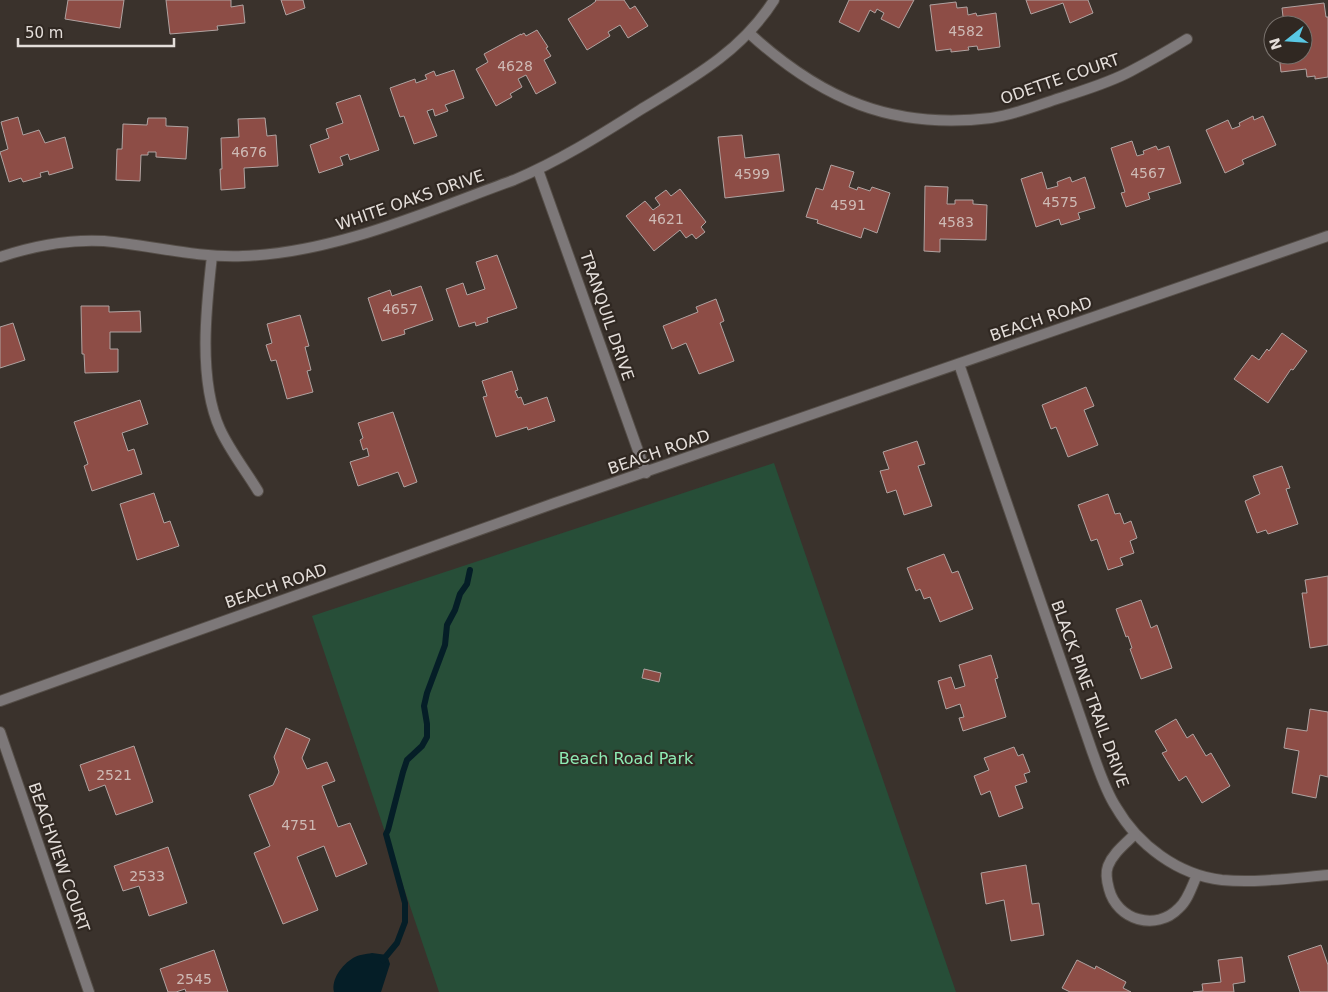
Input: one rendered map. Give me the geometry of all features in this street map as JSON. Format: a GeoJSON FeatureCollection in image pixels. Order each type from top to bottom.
{"type":"FeatureCollection","features":[{"type":"Feature","properties":{"kind":"street","name":"WHITE OAKS DRIVE"},"geometry":{"type":"LineString","coordinates":[[0,257],[47,244],[79,241],[104,241],[212,256],[272,254],[332,243],[414,216],[538,170],[585,145],[716,62],[737,46],[774,0]]}},
{"type":"Feature","properties":{"kind":"street","name":"ODETTE COURT"},"geometry":{"type":"LineString","coordinates":[[749,33],[793,70],[819,87],[845,100],[905,117],[942,121],[992,118],[1041,104],[1131,72],[1187,39]]}},
{"type":"Feature","properties":{"kind":"street","name":"TRANQUIL DRIVE"},"geometry":{"type":"LineString","coordinates":[[538,170],[646,473]]}},
{"type":"Feature","properties":{"kind":"street","name":"BEACH ROAD"},"geometry":{"type":"LineString","coordinates":[[0,700],[517,517],[1328,236]]}},
{"type":"Feature","properties":{"kind":"street"},"geometry":{"type":"LineString","coordinates":[[212,256],[205,338],[210,393],[220,430],[258,491]]}},
{"type":"Feature","properties":{"kind":"street","name":"BLACK PINE TRAIL DRIVE"},"geometry":{"type":"LineString","coordinates":[[959,364],[1104,783],[1115,807],[1135,834],[1159,855],[1197,874],[1220,880],[1246,881],[1328,875]]}},
{"type":"Feature","properties":{"kind":"street","name":"BEACHVIEW COURT"},"geometry":{"type":"LineString","coordinates":[[0,732],[89,992]]}},
{"type":"Feature","properties":{"kind":"street"},"geometry":{"type":"LineString","coordinates":[[1135,834],[1116,853],[1107,869],[1106,881],[1114,902],[1121,911],[1130,917],[1155,920],[1178,910],[1185,902],[1197,874]]}},
{"type":"Feature","properties":{"kind":"green space","name":"Beach Road Park"},"geometry":{"type":"Polygon","coordinates":[[[774,463],[956,992],[439,992],[312,616],[774,463]]]}},
{"type":"Feature","properties":{"kind":"water"},"geometry":{"type":"Polygon","coordinates":[[[372,953],[387,955],[390,964],[381,992],[334,992],[334,982],[345,964],[355,957],[372,953]]]}},
{"type":"Feature","properties":{"kind":"building"},"geometry":{"type":"Polygon","coordinates":[[[68,0],[124,0],[120,28],[65,19],[68,0]]]}},
{"type":"Feature","properties":{"kind":"building"},"geometry":{"type":"Polygon","coordinates":[[[166,0],[231,0],[231,7],[243,5],[245,23],[217,26],[218,30],[170,34],[166,0]]]}},
{"type":"Feature","properties":{"kind":"building"},"geometry":{"type":"Polygon","coordinates":[[[281,0],[303,0],[305,8],[286,15],[281,0]]]}},
{"type":"Feature","properties":{"kind":"building"},"geometry":{"type":"Polygon","coordinates":[[[595,0],[624,0],[630,9],[635,6],[648,26],[628,38],[620,25],[608,32],[610,36],[587,50],[568,19],[591,5],[595,0]]]}},
{"type":"Feature","properties":{"kind":"building"},"geometry":{"type":"Polygon","coordinates":[[[849,0],[914,0],[899,28],[881,19],[884,13],[877,9],[875,13],[870,10],[859,32],[839,22],[849,0]]]}},
{"type":"Feature","properties":{"kind":"building"},"geometry":{"type":"Polygon","coordinates":[[[1026,0],[1088,0],[1093,13],[1070,23],[1063,3],[1031,14],[1026,0]]]}},
{"type":"Feature","properties":{"kind":"building"},"geometry":{"type":"Polygon","coordinates":[[[956,2],[957,8],[967,7],[968,15],[976,13],[977,16],[996,13],[1000,47],[978,50],[977,46],[968,47],[969,50],[951,52],[951,49],[936,51],[930,5],[956,2]]]}},
{"type":"Feature","properties":{"kind":"building"},"geometry":{"type":"Polygon","coordinates":[[[1324,3],[1326,17],[1328,17],[1328,77],[1315,79],[1315,76],[1307,77],[1306,69],[1281,72],[1280,65],[1313,65],[1313,15],[1283,15],[1282,8],[1324,3]]]}},
{"type":"Feature","properties":{"kind":"building"},"geometry":{"type":"Polygon","coordinates":[[[537,30],[548,47],[546,48],[551,56],[544,60],[556,83],[536,94],[526,75],[518,79],[522,87],[510,94],[512,97],[496,106],[476,69],[488,62],[484,54],[521,34],[524,33],[526,36],[537,30]]]}},
{"type":"Feature","properties":{"kind":"building"},"geometry":{"type":"Polygon","coordinates":[[[454,70],[464,98],[445,105],[448,111],[435,116],[433,109],[427,111],[437,136],[414,144],[404,116],[400,117],[390,88],[415,79],[416,83],[427,79],[425,75],[434,71],[436,76],[454,70]]]}},
{"type":"Feature","properties":{"kind":"building"},"geometry":{"type":"Polygon","coordinates":[[[360,95],[379,150],[350,160],[348,154],[340,157],[343,165],[319,173],[310,145],[329,138],[326,129],[343,123],[336,103],[360,95]]]}},
{"type":"Feature","properties":{"kind":"building"},"geometry":{"type":"Polygon","coordinates":[[[1253,116],[1254,120],[1263,116],[1276,145],[1242,160],[1244,164],[1225,173],[1206,130],[1228,120],[1232,129],[1240,126],[1239,123],[1253,116]]]}},
{"type":"Feature","properties":{"kind":"building"},"geometry":{"type":"Polygon","coordinates":[[[18,117],[23,135],[39,130],[45,143],[65,137],[73,168],[49,175],[48,171],[40,173],[41,177],[23,182],[21,178],[9,182],[0,152],[8,149],[1,122],[18,117]]]}},
{"type":"Feature","properties":{"kind":"building"},"geometry":{"type":"Polygon","coordinates":[[[148,118],[166,118],[166,126],[188,127],[186,159],[156,157],[156,152],[148,152],[148,155],[141,155],[140,181],[116,180],[117,149],[122,149],[123,124],[147,125],[148,118]]]}},
{"type":"Feature","properties":{"kind":"building"},"geometry":{"type":"Polygon","coordinates":[[[265,118],[267,136],[276,135],[278,166],[244,168],[245,188],[221,190],[221,138],[239,137],[238,119],[265,118]]]}},
{"type":"Feature","properties":{"kind":"building"},"geometry":{"type":"Polygon","coordinates":[[[742,135],[745,158],[779,154],[784,191],[725,198],[718,137],[742,135]]]}},
{"type":"Feature","properties":{"kind":"building"},"geometry":{"type":"Polygon","coordinates":[[[1132,141],[1137,156],[1144,154],[1143,151],[1156,146],[1158,150],[1169,146],[1181,183],[1148,193],[1150,199],[1126,207],[1121,193],[1125,192],[1111,148],[1132,141]]]}},
{"type":"Feature","properties":{"kind":"building"},"geometry":{"type":"Polygon","coordinates":[[[831,165],[854,172],[849,187],[857,190],[858,187],[870,191],[872,187],[890,193],[877,233],[864,228],[861,238],[817,223],[818,220],[806,217],[816,188],[823,190],[831,165]]]}},
{"type":"Feature","properties":{"kind":"building"},"geometry":{"type":"Polygon","coordinates":[[[1042,172],[1047,189],[1058,186],[1057,182],[1070,177],[1072,182],[1085,177],[1095,208],[1078,213],[1080,219],[1061,225],[1059,219],[1036,227],[1021,179],[1042,172]]]}},
{"type":"Feature","properties":{"kind":"building"},"geometry":{"type":"Polygon","coordinates":[[[925,186],[948,187],[947,204],[955,204],[955,200],[973,200],[973,204],[987,205],[986,240],[940,239],[940,252],[924,251],[925,186]]]}},
{"type":"Feature","properties":{"kind":"building"},"geometry":{"type":"Polygon","coordinates":[[[680,189],[706,222],[701,227],[705,232],[696,239],[692,234],[686,238],[680,230],[654,251],[626,216],[645,201],[653,210],[660,205],[655,198],[666,190],[671,196],[680,189]]]}},
{"type":"Feature","properties":{"kind":"building"},"geometry":{"type":"Polygon","coordinates":[[[497,255],[517,308],[487,318],[488,322],[476,326],[475,322],[459,327],[446,289],[463,283],[467,295],[485,289],[476,262],[497,255]]]}},
{"type":"Feature","properties":{"kind":"building"},"geometry":{"type":"Polygon","coordinates":[[[421,286],[433,320],[404,330],[405,334],[382,341],[368,298],[390,290],[392,296],[421,286]]]}},
{"type":"Feature","properties":{"kind":"building"},"geometry":{"type":"Polygon","coordinates":[[[716,299],[724,321],[720,323],[734,361],[699,374],[686,343],[672,349],[663,326],[698,312],[696,307],[716,299]]]}},
{"type":"Feature","properties":{"kind":"building"},"geometry":{"type":"Polygon","coordinates":[[[81,306],[109,306],[109,312],[140,311],[141,332],[110,332],[110,349],[118,349],[118,372],[85,373],[84,354],[82,354],[81,306]]]}},
{"type":"Feature","properties":{"kind":"building"},"geometry":{"type":"Polygon","coordinates":[[[300,315],[309,346],[305,347],[311,370],[307,371],[313,392],[287,399],[276,360],[271,361],[266,345],[272,343],[267,324],[300,315]]]}},
{"type":"Feature","properties":{"kind":"building"},"geometry":{"type":"Polygon","coordinates":[[[13,323],[25,360],[0,368],[0,327],[13,323]]]}},
{"type":"Feature","properties":{"kind":"building"},"geometry":{"type":"Polygon","coordinates":[[[1282,333],[1307,351],[1293,370],[1291,369],[1268,403],[1234,379],[1252,355],[1259,360],[1267,349],[1269,351],[1282,333]]]}},
{"type":"Feature","properties":{"kind":"building"},"geometry":{"type":"Polygon","coordinates":[[[512,371],[518,390],[515,391],[518,398],[521,397],[524,405],[547,397],[555,421],[528,430],[527,427],[496,437],[483,397],[487,396],[482,381],[512,371]]]}},
{"type":"Feature","properties":{"kind":"building"},"geometry":{"type":"Polygon","coordinates":[[[1086,387],[1094,406],[1084,410],[1098,445],[1068,457],[1056,427],[1051,429],[1042,405],[1086,387]]]}},
{"type":"Feature","properties":{"kind":"building"},"geometry":{"type":"Polygon","coordinates":[[[140,400],[148,424],[122,433],[128,451],[134,449],[142,474],[92,491],[84,466],[88,464],[74,422],[140,400]]]}},
{"type":"Feature","properties":{"kind":"building"},"geometry":{"type":"Polygon","coordinates":[[[393,412],[417,482],[404,487],[398,472],[358,486],[350,462],[369,456],[367,448],[363,450],[360,440],[363,438],[358,423],[393,412]]]}},
{"type":"Feature","properties":{"kind":"building"},"geometry":{"type":"Polygon","coordinates":[[[917,441],[925,464],[918,466],[932,506],[904,515],[896,490],[887,493],[880,471],[889,469],[883,452],[917,441]]]}},
{"type":"Feature","properties":{"kind":"building"},"geometry":{"type":"Polygon","coordinates":[[[1282,466],[1290,488],[1286,489],[1298,524],[1268,534],[1266,530],[1257,533],[1245,501],[1260,494],[1253,476],[1282,466]]]}},
{"type":"Feature","properties":{"kind":"building"},"geometry":{"type":"Polygon","coordinates":[[[154,493],[164,523],[170,521],[179,546],[137,560],[120,504],[154,493]]]}},
{"type":"Feature","properties":{"kind":"building"},"geometry":{"type":"Polygon","coordinates":[[[1108,494],[1115,514],[1120,513],[1124,524],[1131,521],[1137,538],[1130,541],[1134,553],[1120,558],[1123,565],[1108,570],[1097,539],[1091,541],[1078,505],[1108,494]]]}},
{"type":"Feature","properties":{"kind":"building"},"geometry":{"type":"Polygon","coordinates":[[[944,554],[952,573],[958,571],[973,609],[940,622],[930,597],[924,599],[920,589],[916,591],[907,568],[944,554]]]}},
{"type":"Feature","properties":{"kind":"building"},"geometry":{"type":"Polygon","coordinates":[[[1328,576],[1328,645],[1310,648],[1302,593],[1307,593],[1305,580],[1328,576]]]}},
{"type":"Feature","properties":{"kind":"building"},"geometry":{"type":"Polygon","coordinates":[[[1141,600],[1151,628],[1157,625],[1172,668],[1141,679],[1130,649],[1132,648],[1128,636],[1126,637],[1116,609],[1141,600]]]}},
{"type":"Feature","properties":{"kind":"building"},"geometry":{"type":"Polygon","coordinates":[[[991,655],[998,678],[995,679],[1006,717],[963,731],[959,718],[964,717],[960,704],[946,709],[938,681],[951,677],[955,689],[965,686],[959,665],[991,655]]]}},
{"type":"Feature","properties":{"kind":"building"},"geometry":{"type":"Polygon","coordinates":[[[644,669],[661,673],[659,682],[642,678],[644,669]]]}},
{"type":"Feature","properties":{"kind":"building"},"geometry":{"type":"Polygon","coordinates":[[[1310,709],[1328,712],[1328,777],[1320,775],[1316,798],[1292,793],[1299,751],[1284,748],[1287,728],[1307,731],[1310,709]]]}},
{"type":"Feature","properties":{"kind":"building"},"geometry":{"type":"Polygon","coordinates":[[[1176,719],[1187,738],[1193,734],[1206,756],[1211,753],[1230,786],[1202,803],[1186,776],[1179,781],[1162,753],[1167,751],[1155,731],[1176,719]]]}},
{"type":"Feature","properties":{"kind":"building"},"geometry":{"type":"Polygon","coordinates":[[[286,728],[310,739],[302,758],[307,769],[327,762],[335,781],[322,786],[338,827],[350,823],[367,864],[336,877],[324,846],[297,857],[318,910],[283,924],[254,853],[270,846],[249,795],[273,785],[279,772],[274,757],[286,728]]]}},
{"type":"Feature","properties":{"kind":"building"},"geometry":{"type":"Polygon","coordinates":[[[134,746],[153,802],[116,815],[105,785],[89,791],[80,765],[134,746]]]}},
{"type":"Feature","properties":{"kind":"building"},"geometry":{"type":"Polygon","coordinates":[[[1014,747],[1018,756],[1023,754],[1030,772],[1024,774],[1027,782],[1015,786],[1023,808],[999,817],[990,791],[981,795],[974,776],[989,770],[984,758],[1014,747]]]}},
{"type":"Feature","properties":{"kind":"building"},"geometry":{"type":"Polygon","coordinates":[[[168,847],[187,903],[149,916],[139,886],[123,891],[114,866],[168,847]]]}},
{"type":"Feature","properties":{"kind":"building"},"geometry":{"type":"Polygon","coordinates":[[[1026,865],[1032,904],[1039,903],[1044,935],[1011,941],[1004,900],[986,904],[981,873],[1026,865]]]}},
{"type":"Feature","properties":{"kind":"building"},"geometry":{"type":"Polygon","coordinates":[[[1321,945],[1328,965],[1328,992],[1300,992],[1288,956],[1321,945]]]}},
{"type":"Feature","properties":{"kind":"building"},"geometry":{"type":"Polygon","coordinates":[[[214,950],[228,992],[186,992],[185,989],[168,992],[160,969],[214,950]]]}},
{"type":"Feature","properties":{"kind":"building"},"geometry":{"type":"Polygon","coordinates":[[[1242,957],[1245,982],[1233,984],[1234,992],[1193,992],[1203,991],[1202,984],[1221,982],[1218,960],[1242,957]]]}},
{"type":"Feature","properties":{"kind":"building"},"geometry":{"type":"Polygon","coordinates":[[[1077,960],[1095,969],[1096,966],[1126,982],[1123,988],[1131,992],[1070,992],[1062,988],[1077,960]]]}},
{"type":"Feature","properties":{"kind":"waterway"},"geometry":{"type":"LineString","coordinates":[[383,960],[397,943],[405,922],[405,903],[386,834],[407,760],[422,746],[427,737],[424,706],[427,693],[445,645],[447,625],[455,610],[460,594],[467,584],[470,570]]}}]}
